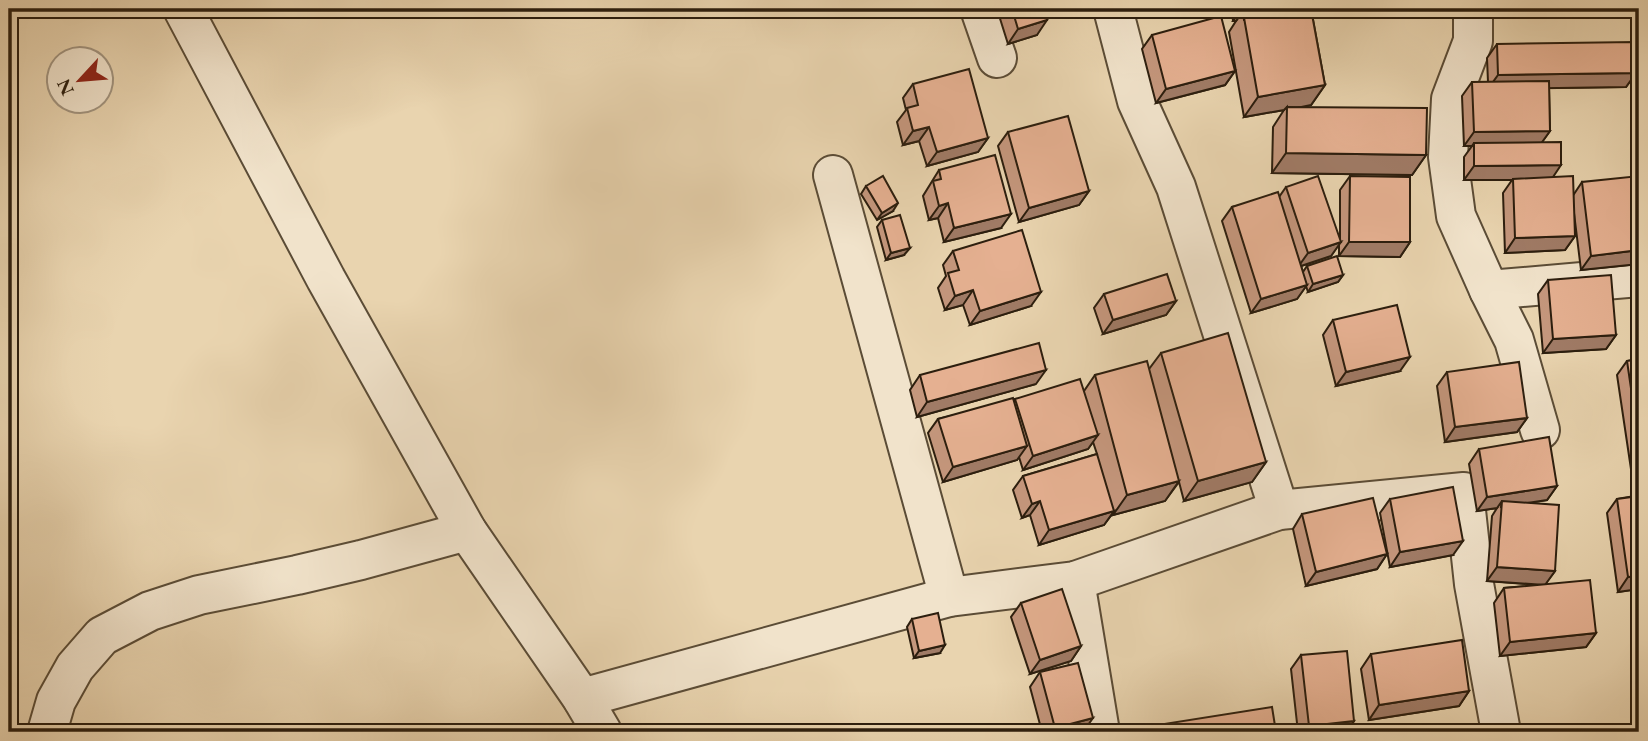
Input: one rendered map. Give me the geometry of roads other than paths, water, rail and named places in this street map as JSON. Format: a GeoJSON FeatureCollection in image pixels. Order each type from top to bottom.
{"type":"FeatureCollection","features":[{"type":"Feature","properties":{"kind":"street"},"geometry":{"type":"LineString","coordinates":[[183,9],[326,279],[467,531],[594,722],[949,597],[1075,581],[1279,510],[1464,492],[1474,584],[1501,732]]}},
{"type":"Feature","properties":{"kind":"street"},"geometry":{"type":"LineString","coordinates":[[980,9],[997,58]]}},
{"type":"Feature","properties":{"kind":"street"},"geometry":{"type":"LineString","coordinates":[[1113,9],[1137,102],[1176,187],[1279,510]]}},
{"type":"Feature","properties":{"kind":"street"},"geometry":{"type":"LineString","coordinates":[[1473,9],[1473,41],[1451,99],[1448,157],[1456,216],[1514,340],[1540,430]]}},
{"type":"Feature","properties":{"kind":"street"},"geometry":{"type":"LineString","coordinates":[[833,175],[949,597]]}},
{"type":"Feature","properties":{"kind":"street"},"geometry":{"type":"LineString","coordinates":[[1489,289],[1639,277]]}},
{"type":"Feature","properties":{"kind":"street"},"geometry":{"type":"LineString","coordinates":[[47,732],[56,701],[75,667],[102,636],[150,611],[198,595],[336,566],[467,531]]}},
{"type":"Feature","properties":{"kind":"street"},"geometry":{"type":"LineString","coordinates":[[1075,581],[1100,732]]}}]}
